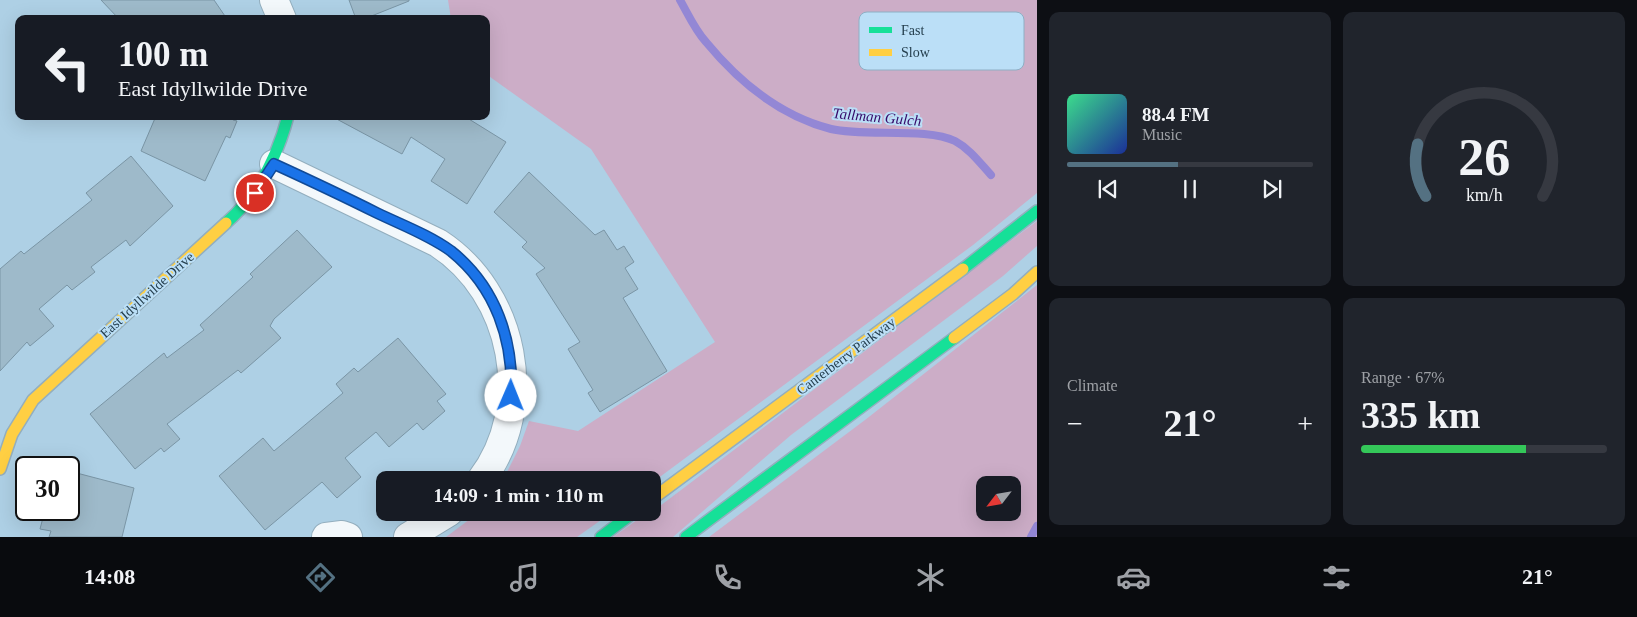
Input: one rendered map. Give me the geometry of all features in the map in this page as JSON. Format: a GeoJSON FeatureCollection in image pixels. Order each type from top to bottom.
{"type":"FeatureCollection","features":[{"type":"Feature","properties":{"kind":"street"},"geometry":{"type":"LineString","coordinates":[[274,0],[280,15]]}},
{"type":"Feature","properties":{"kind":"street","name":"East Idyllwilde Drive"},"geometry":{"type":"LineString","coordinates":[[0,469],[12,434],[32,400],[230,220],[255,193],[274,164],[287,120]]}},
{"type":"Feature","properties":{"kind":"street"},"geometry":{"type":"LineString","coordinates":[[274,164],[438,243],[465,264],[488,293],[508,340],[512,380],[506,430],[493,462],[487,471]]}},
{"type":"Feature","properties":{"kind":"street","name":"Canterberry Parkway"},"geometry":{"type":"LineString","coordinates":[[661,492],[1013,232],[1037,211]]}},
{"type":"Feature","properties":{"kind":"street"},"geometry":{"type":"LineString","coordinates":[[686,537],[998,305],[1037,272]]}},
{"type":"Feature","properties":{"kind":"street"},"geometry":{"type":"LineString","coordinates":[[408,537],[434,521]]}},
{"type":"Feature","properties":{"kind":"street"},"geometry":{"type":"LineString","coordinates":[[601,537],[622,521]]}},
{"type":"Feature","properties":{"kind":"street"},"geometry":{"type":"LineString","coordinates":[[326,537],[342,535],[348,537]]}},
{"type":"Feature","properties":{"kind":"shaded area"},"geometry":{"type":"Polygon","coordinates":[[[448,0],[1037,0],[1037,193],[973,245],[661,476],[661,471],[508,471],[520,446],[529,421],[578,431],[715,342],[591,149],[490,77],[490,15],[450,15],[448,0]]]}},
{"type":"Feature","properties":{"kind":"shaded area"},"geometry":{"type":"Polygon","coordinates":[[[1037,221],[1037,246],[1003,276],[791,435],[673,537],[613,537],[636,521],[661,521],[661,505],[1037,221]]]}},
{"type":"Feature","properties":{"kind":"shaded area"},"geometry":{"type":"Polygon","coordinates":[[[1037,285],[1037,537],[709,537],[865,420],[1037,285]]]}},
{"type":"Feature","properties":{"kind":"shaded area"},"geometry":{"type":"Polygon","coordinates":[[[467,521],[600,521],[577,537],[446,537],[467,521]]]}},
{"type":"Feature","properties":{"kind":"building"},"geometry":{"type":"Polygon","coordinates":[[[101,0],[214,0],[224,15],[115,15],[101,0]]]}},
{"type":"Feature","properties":{"kind":"building"},"geometry":{"type":"Polygon","coordinates":[[[349,0],[409,0],[374,15],[355,15],[349,0]]]}},
{"type":"Feature","properties":{"kind":"building"},"geometry":{"type":"Polygon","coordinates":[[[154,120],[237,121],[230,138],[226,136],[205,181],[141,151],[154,120]]]}},
{"type":"Feature","properties":{"kind":"building"},"geometry":{"type":"Polygon","coordinates":[[[338,120],[470,120],[506,142],[467,204],[431,181],[445,159],[411,137],[402,154],[338,120]]]}},
{"type":"Feature","properties":{"kind":"building"},"geometry":{"type":"Polygon","coordinates":[[[131,156],[173,206],[130,246],[126,240],[91,267],[95,272],[72,290],[67,285],[39,309],[54,326],[30,346],[27,342],[0,371],[0,269],[21,251],[24,254],[92,200],[86,193],[131,156]]]}},
{"type":"Feature","properties":{"kind":"building"},"geometry":{"type":"Polygon","coordinates":[[[529,172],[595,235],[604,230],[617,250],[624,246],[634,262],[625,268],[638,289],[623,298],[667,371],[600,412],[588,393],[593,390],[568,349],[580,342],[536,274],[545,268],[522,247],[527,242],[494,212],[529,172]]]}},
{"type":"Feature","properties":{"kind":"building"},"geometry":{"type":"Polygon","coordinates":[[[297,230],[332,267],[274,319],[270,326],[281,338],[241,373],[238,370],[167,424],[180,439],[164,452],[161,448],[135,469],[90,414],[164,353],[167,358],[204,330],[200,325],[253,277],[250,274],[297,230]]]}},
{"type":"Feature","properties":{"kind":"building"},"geometry":{"type":"Polygon","coordinates":[[[398,338],[446,394],[437,401],[445,411],[423,430],[417,423],[389,447],[376,432],[345,458],[361,477],[337,498],[322,482],[265,530],[219,476],[263,438],[274,451],[343,393],[336,384],[354,368],[358,372],[398,338]]]}},
{"type":"Feature","properties":{"kind":"building"},"geometry":{"type":"Polygon","coordinates":[[[80,474],[134,488],[122,537],[49,537],[51,531],[40,529],[42,521],[80,521],[80,474]]]}},
{"type":"Feature","properties":{"kind":"waterway","name":"Tallman Gulch"},"geometry":{"type":"LineString","coordinates":[[680,0],[698,32],[732,71],[762,96],[795,116],[831,129],[845,131],[929,134],[943,137],[955,141],[965,148],[991,175]]}},
{"type":"Feature","properties":{"kind":"waterway","name":"Tallman Gulch"},"geometry":{"type":"LineString","coordinates":[[1031,537],[1037,526]]}},
{"type":"Feature","properties":{"kind":"traffic: fast"},"geometry":{"type":"LineString","coordinates":[[226,223],[248,200],[265,174],[272,161],[287,120]]}},
{"type":"Feature","properties":{"kind":"traffic: fast"},"geometry":{"type":"LineString","coordinates":[[963,269],[1037,211]]}},
{"type":"Feature","properties":{"kind":"traffic: fast"},"geometry":{"type":"LineString","coordinates":[[686,537],[954,338]]}},
{"type":"Feature","properties":{"kind":"traffic: fast"},"geometry":{"type":"LineString","coordinates":[[601,537],[622,521]]}},
{"type":"Feature","properties":{"kind":"traffic: slow"},"geometry":{"type":"LineString","coordinates":[[0,469],[12,434],[33,400],[226,223]]}},
{"type":"Feature","properties":{"kind":"traffic: slow"},"geometry":{"type":"LineString","coordinates":[[661,492],[963,269]]}},
{"type":"Feature","properties":{"kind":"traffic: slow"},"geometry":{"type":"LineString","coordinates":[[954,338],[1013,294],[1037,272]]}},
{"type":"Feature","properties":{"kind":"route"},"geometry":{"type":"LineString","coordinates":[[255,193],[274,164],[426,236],[450,251],[460,259],[488,293],[500,318],[510,350],[512,366],[511,396]]}}]}
